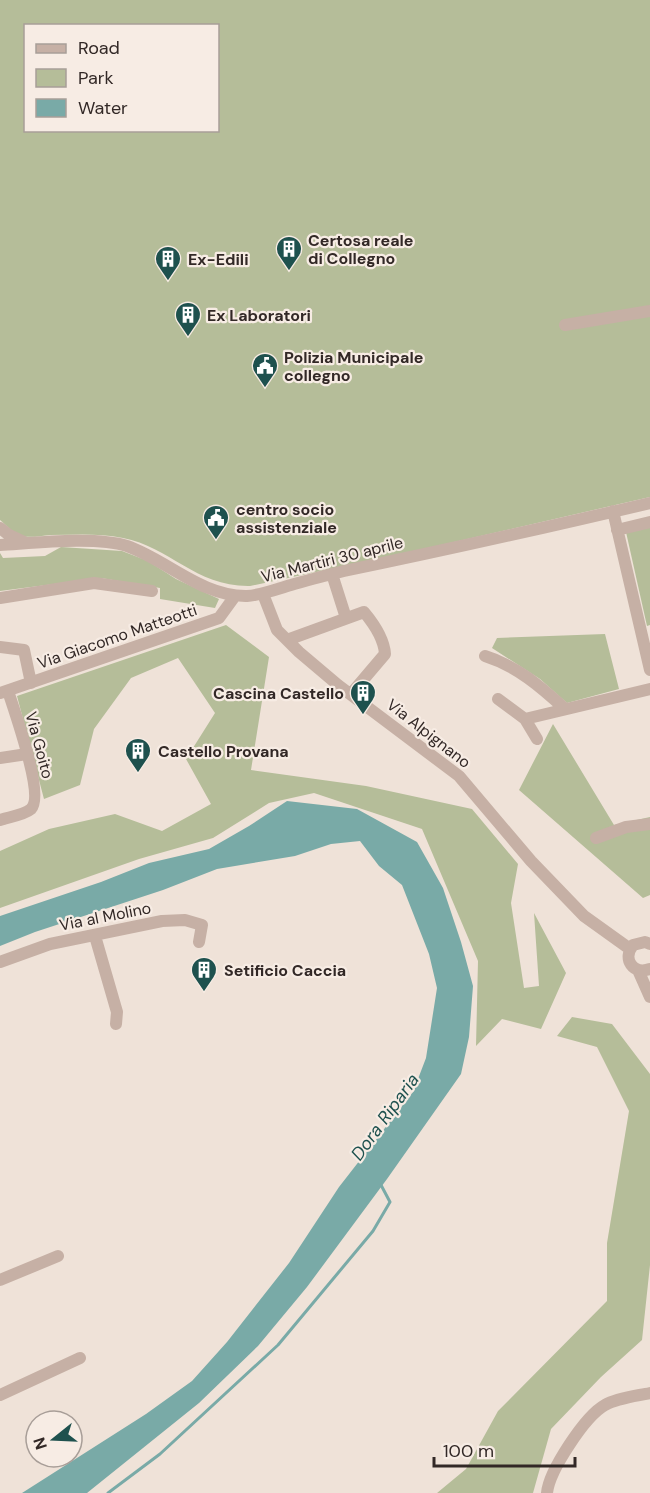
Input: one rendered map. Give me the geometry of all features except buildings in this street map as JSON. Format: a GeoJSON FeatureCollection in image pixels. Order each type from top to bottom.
{"type":"FeatureCollection","features":[{"type":"Feature","properties":{"kind":"street"},"geometry":{"type":"LineString","coordinates":[[566,325],[650,311]]}},
{"type":"Feature","properties":{"kind":"street","name":"Via Martiri 30 aprile"},"geometry":{"type":"LineString","coordinates":[[0,545],[102,541],[124,545],[147,554],[210,589],[235,596],[262,594],[332,574],[650,502]]}},
{"type":"Feature","properties":{"kind":"street"},"geometry":{"type":"LineString","coordinates":[[613,511],[650,670]]}},
{"type":"Feature","properties":{"kind":"street"},"geometry":{"type":"LineString","coordinates":[[617,530],[650,522]]}},
{"type":"Feature","properties":{"kind":"street","name":"Via Martiri 30 aprile"},"geometry":{"type":"LineString","coordinates":[[0,528],[17,540],[28,543]]}},
{"type":"Feature","properties":{"kind":"street"},"geometry":{"type":"LineString","coordinates":[[332,574],[346,618]]}},
{"type":"Feature","properties":{"kind":"street"},"geometry":{"type":"LineString","coordinates":[[0,598],[94,583],[152,591]]}},
{"type":"Feature","properties":{"kind":"street","name":"Via Alpignano"},"geometry":{"type":"LineString","coordinates":[[262,594],[277,630],[286,640],[351,694],[459,776],[531,861],[584,916],[630,949]]}},
{"type":"Feature","properties":{"kind":"street","name":"Via Giacomo Matteotti"},"geometry":{"type":"LineString","coordinates":[[4,692],[219,618],[235,596]]}},
{"type":"Feature","properties":{"kind":"street"},"geometry":{"type":"LineString","coordinates":[[286,640],[364,612],[376,627],[385,648],[385,654],[351,694]]}},
{"type":"Feature","properties":{"kind":"street"},"geometry":{"type":"LineString","coordinates":[[0,647],[24,650],[31,683]]}},
{"type":"Feature","properties":{"kind":"street"},"geometry":{"type":"LineString","coordinates":[[485,656],[517,670],[565,709]]}},
{"type":"Feature","properties":{"kind":"street"},"geometry":{"type":"LineString","coordinates":[[525,719],[650,689]]}},
{"type":"Feature","properties":{"kind":"street","name":"Via Goito"},"geometry":{"type":"LineString","coordinates":[[0,820],[31,810],[35,794],[27,754],[4,692]]}},
{"type":"Feature","properties":{"kind":"street"},"geometry":{"type":"LineString","coordinates":[[498,699],[525,719],[537,739]]}},
{"type":"Feature","properties":{"kind":"street"},"geometry":{"type":"LineString","coordinates":[[0,758],[27,754]]}},
{"type":"Feature","properties":{"kind":"street"},"geometry":{"type":"LineString","coordinates":[[596,838],[626,827],[650,824]]}},
{"type":"Feature","properties":{"kind":"street","name":"Via al Molino"},"geometry":{"type":"LineString","coordinates":[[0,962],[50,944],[162,921],[185,920],[202,926],[199,942]]}},
{"type":"Feature","properties":{"kind":"street"},"geometry":{"type":"LineString","coordinates":[[94,936],[117,1012],[116,1024]]}},
{"type":"Feature","properties":{"kind":"street"},"geometry":{"type":"LineString","coordinates":[[650,944],[638,943],[630,949],[629,962],[644,970],[650,997]]}},
{"type":"Feature","properties":{"kind":"street"},"geometry":{"type":"LineString","coordinates":[[0,1280],[58,1256]]}},
{"type":"Feature","properties":{"kind":"street"},"geometry":{"type":"LineString","coordinates":[[0,1395],[80,1358]]}},
{"type":"Feature","properties":{"kind":"street"},"geometry":{"type":"LineString","coordinates":[[547,1493],[556,1467],[594,1413],[606,1404],[650,1393]]}},
{"type":"Feature","properties":{"kind":"green space"},"geometry":{"type":"Polygon","coordinates":[[[0,0],[650,0],[650,497],[250,586],[231,585],[198,574],[155,549],[123,538],[105,535],[25,537],[16,534],[0,520],[0,0]]]}},
{"type":"Feature","properties":{"kind":"green space"},"geometry":{"type":"Polygon","coordinates":[[[650,527],[650,625],[647,626],[626,532],[650,527]]]}},
{"type":"Feature","properties":{"kind":"green space"},"geometry":{"type":"Polygon","coordinates":[[[61,547],[122,551],[148,561],[176,579],[219,599],[215,608],[160,599],[160,588],[101,578],[0,591],[0,553],[3,558],[45,556],[61,547]]]}},
{"type":"Feature","properties":{"kind":"green space"},"geometry":{"type":"Polygon","coordinates":[[[226,625],[269,657],[251,770],[366,786],[472,809],[518,864],[511,903],[524,988],[539,986],[534,913],[566,973],[541,1029],[502,1019],[476,1046],[478,961],[422,829],[314,793],[269,803],[213,838],[139,859],[0,908],[0,851],[49,829],[115,814],[162,831],[211,804],[186,759],[215,713],[178,658],[131,678],[94,729],[80,785],[44,799],[17,696],[226,625]]]}},
{"type":"Feature","properties":{"kind":"green space"},"geometry":{"type":"Polygon","coordinates":[[[605,634],[619,689],[567,703],[540,679],[492,648],[497,638],[605,634]]]}},
{"type":"Feature","properties":{"kind":"green space"},"geometry":{"type":"Polygon","coordinates":[[[553,724],[614,825],[650,817],[650,895],[643,898],[519,790],[553,724]]]}},
{"type":"Feature","properties":{"kind":"green space"},"geometry":{"type":"Polygon","coordinates":[[[572,1017],[612,1024],[650,1074],[650,1265],[642,1340],[601,1377],[551,1429],[533,1493],[437,1493],[466,1469],[498,1411],[607,1301],[607,1243],[629,1111],[597,1047],[557,1036],[572,1017]]]}},
{"type":"Feature","properties":{"kind":"water"},"geometry":{"type":"Polygon","coordinates":[[[287,801],[357,809],[417,842],[443,888],[473,986],[469,1037],[461,1074],[307,1287],[258,1346],[199,1403],[87,1493],[22,1493],[60,1469],[84,1469],[84,1454],[192,1381],[227,1342],[289,1263],[339,1187],[413,1092],[426,1058],[437,988],[429,954],[402,885],[379,866],[360,841],[331,844],[295,856],[217,869],[0,946],[0,916],[101,882],[149,863],[209,849],[287,801]]]}},
{"type":"Feature","properties":{"kind":"waterway"},"geometry":{"type":"LineString","coordinates":[[108,1493],[160,1454],[278,1345],[373,1231],[390,1202],[381,1185]]}},
{"type":"Feature","properties":{"kind":"place","name":"Certosa reale di Collegno"},"geometry":{"type":"Point","coordinates":[289,272]}},
{"type":"Feature","properties":{"kind":"place","name":"Ex-Edili"},"geometry":{"type":"Point","coordinates":[168,282]}},
{"type":"Feature","properties":{"kind":"place","name":"Ex Laboratori"},"geometry":{"type":"Point","coordinates":[188,338]}},
{"type":"Feature","properties":{"kind":"place","name":"Polizia Municipale collegno"},"geometry":{"type":"Point","coordinates":[265,389]}},
{"type":"Feature","properties":{"kind":"place","name":"centro socio assistenziale"},"geometry":{"type":"Point","coordinates":[216,541]}},
{"type":"Feature","properties":{"kind":"place","name":"Cascina Castello"},"geometry":{"type":"Point","coordinates":[363,716]}},
{"type":"Feature","properties":{"kind":"place","name":"Castello Provana"},"geometry":{"type":"Point","coordinates":[138,774]}},
{"type":"Feature","properties":{"kind":"place","name":"Setificio Caccia"},"geometry":{"type":"Point","coordinates":[204,993]}},
{"type":"Feature","properties":{"kind":"water label","name":"Dora Riparia"},"geometry":{"type":"Point","coordinates":[385,1117]}}]}
